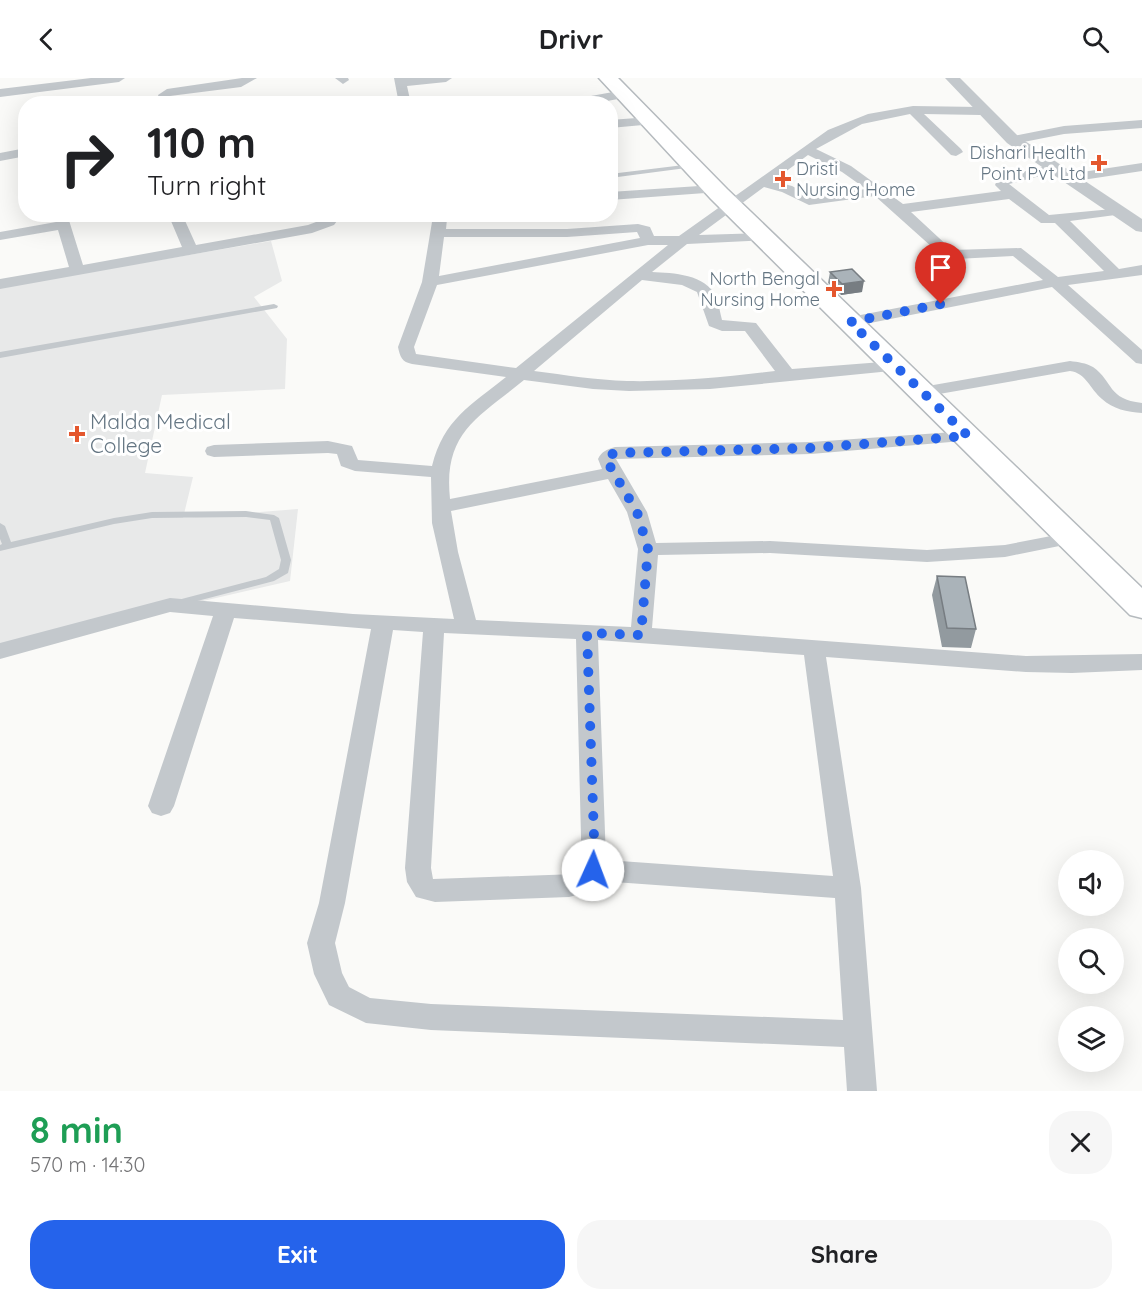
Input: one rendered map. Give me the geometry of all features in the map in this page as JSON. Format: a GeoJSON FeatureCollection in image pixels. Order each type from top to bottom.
{"type":"FeatureCollection","features":[{"type":"Feature","properties":{"kind":"main road"},"geometry":{"type":"LineString","coordinates":[[616,86],[722,196],[1142,607]]}},
{"type":"Feature","properties":{"kind":"street"},"geometry":{"type":"LineString","coordinates":[[0,93],[119,78]]}},
{"type":"Feature","properties":{"kind":"street"},"geometry":{"type":"LineString","coordinates":[[164,96],[167,93],[242,83],[251,78]]}},
{"type":"Feature","properties":{"kind":"street"},"geometry":{"type":"LineString","coordinates":[[403,96],[400,80],[446,78]]}},
{"type":"Feature","properties":{"kind":"street"},"geometry":{"type":"LineString","coordinates":[[944,78],[1013,140],[1142,227]]}},
{"type":"Feature","properties":{"kind":"street"},"geometry":{"type":"LineString","coordinates":[[952,78],[984,114]]}},
{"type":"Feature","properties":{"kind":"street"},"geometry":{"type":"LineString","coordinates":[[590,96],[616,86]]}},
{"type":"Feature","properties":{"kind":"street"},"geometry":{"type":"LineString","coordinates":[[618,196],[722,196],[762,182],[807,150],[857,122],[887,113],[914,110],[984,114]]}},
{"type":"Feature","properties":{"kind":"street"},"geometry":{"type":"LineString","coordinates":[[914,110],[956,152]]}},
{"type":"Feature","properties":{"kind":"street"},"geometry":{"type":"LineString","coordinates":[[618,123],[650,121]]}},
{"type":"Feature","properties":{"kind":"street"},"geometry":{"type":"LineString","coordinates":[[1013,140],[1064,130],[1142,124]]}},
{"type":"Feature","properties":{"kind":"street"},"geometry":{"type":"LineString","coordinates":[[807,150],[828,158],[849,170],[899,208],[951,255],[1016,251],[1055,282],[1142,359]]}},
{"type":"Feature","properties":{"kind":"street"},"geometry":{"type":"LineString","coordinates":[[0,157],[18,154]]}},
{"type":"Feature","properties":{"kind":"street"},"geometry":{"type":"LineString","coordinates":[[1069,178],[1142,167]]}},
{"type":"Feature","properties":{"kind":"street"},"geometry":{"type":"LineString","coordinates":[[1054,168],[1003,181],[1002,185],[1041,218],[1060,220],[1118,211]]}},
{"type":"Feature","properties":{"kind":"street"},"geometry":{"type":"LineString","coordinates":[[762,182],[787,189],[809,201],[878,192]]}},
{"type":"Feature","properties":{"kind":"street"},"geometry":{"type":"LineString","coordinates":[[899,208],[1012,194]]}},
{"type":"Feature","properties":{"kind":"street"},"geometry":{"type":"LineString","coordinates":[[467,628],[440,507],[441,472],[446,441],[451,433],[638,275],[686,238],[722,196]]}},
{"type":"Feature","properties":{"kind":"street"},"geometry":{"type":"LineString","coordinates":[[1060,220],[1115,273]]}},
{"type":"Feature","properties":{"kind":"street"},"geometry":{"type":"LineString","coordinates":[[0,236],[54,222]]}},
{"type":"Feature","properties":{"kind":"street"},"geometry":{"type":"LineString","coordinates":[[63,222],[77,270]]}},
{"type":"Feature","properties":{"kind":"street"},"geometry":{"type":"LineString","coordinates":[[179,222],[192,251]]}},
{"type":"Feature","properties":{"kind":"street"},"geometry":{"type":"LineString","coordinates":[[0,284],[312,229],[326,222]]}},
{"type":"Feature","properties":{"kind":"street"},"geometry":{"type":"LineString","coordinates":[[440,222],[430,282],[406,347],[408,356],[412,359],[593,384],[629,386],[710,384],[895,366]]}},
{"type":"Feature","properties":{"kind":"street"},"geometry":{"type":"LineString","coordinates":[[438,233],[567,232],[638,228],[645,230],[648,240]]}},
{"type":"Feature","properties":{"kind":"street"},"geometry":{"type":"LineString","coordinates":[[430,282],[648,240],[764,237]]}},
{"type":"Feature","properties":{"kind":"street"},"geometry":{"type":"LineString","coordinates":[[850,322],[1055,282],[1142,270]]}},
{"type":"Feature","properties":{"kind":"street"},"geometry":{"type":"LineString","coordinates":[[638,275],[685,281],[703,289],[715,323],[722,326],[750,327],[787,375]]}},
{"type":"Feature","properties":{"kind":"street"},"geometry":{"type":"LineString","coordinates":[[922,392],[1076,365],[1094,376],[1114,400],[1142,408]]}},
{"type":"Feature","properties":{"kind":"street"},"geometry":{"type":"LineString","coordinates":[[641,635],[648,549],[637,512],[613,472],[607,459],[609,455],[811,448],[968,436]]}},
{"type":"Feature","properties":{"kind":"street"},"geometry":{"type":"LineString","coordinates":[[214,451],[328,447],[345,450],[348,462],[355,465],[441,472]]}},
{"type":"Feature","properties":{"kind":"street"},"geometry":{"type":"LineString","coordinates":[[440,507],[613,472]]}},
{"type":"Feature","properties":{"kind":"street"},"geometry":{"type":"LineString","coordinates":[[648,549],[770,547],[927,556],[1005,551],[1072,538]]}},
{"type":"Feature","properties":{"kind":"street"},"geometry":{"type":"LineString","coordinates":[[0,651],[170,605],[383,623],[641,635],[1026,664],[1142,662]]}},
{"type":"Feature","properties":{"kind":"street"},"geometry":{"type":"LineString","coordinates":[[161,806],[225,611]]}},
{"type":"Feature","properties":{"kind":"street"},"geometry":{"type":"LineString","coordinates":[[383,623],[332,903],[321,943],[328,974],[339,996],[366,1010],[431,1017],[857,1034]]}},
{"type":"Feature","properties":{"kind":"street"},"geometry":{"type":"LineString","coordinates":[[434,626],[418,867],[420,882],[425,889],[435,891],[569,886],[584,883],[593,870],[594,837],[587,633]]}},
{"type":"Feature","properties":{"kind":"street"},"geometry":{"type":"LineString","coordinates":[[814,647],[848,888],[862,1091]]}},
{"type":"Feature","properties":{"kind":"street"},"geometry":{"type":"LineString","coordinates":[[593,870],[848,888]]}},
{"type":"Feature","properties":{"kind":"lane"},"geometry":{"type":"LineString","coordinates":[[618,175],[692,166]]}},
{"type":"Feature","properties":{"kind":"lane"},"geometry":{"type":"LineString","coordinates":[[0,355],[274,306]]}},
{"type":"Feature","properties":{"kind":"lane"},"geometry":{"type":"LineString","coordinates":[[0,526],[4,548],[114,521],[152,515],[235,514],[274,518],[286,560],[284,571],[270,579],[170,605]]}},
{"type":"Feature","properties":{"kind":"shaded area","name":"Malda Medical College"},"geometry":{"type":"Polygon","coordinates":[[[271,241],[282,281],[254,297],[287,339],[285,389],[162,395],[145,473],[193,477],[183,518],[298,509],[290,581],[0,648],[0,287],[271,241]]]}},
{"type":"Feature","properties":{"kind":"building"},"geometry":{"type":"Polygon","coordinates":[[[852,269],[864,281],[842,284],[830,272],[852,269]]]}},
{"type":"Feature","properties":{"kind":"building"},"geometry":{"type":"Polygon","coordinates":[[[937,576],[965,577],[976,629],[947,628],[937,576]]]}},
{"type":"Feature","properties":{"kind":"place","name":"Dishari Health Point Pvt Ltd"},"geometry":{"type":"Point","coordinates":[1099,163]}},
{"type":"Feature","properties":{"kind":"place","name":"Dristi Nursing Home"},"geometry":{"type":"Point","coordinates":[783,179]}},
{"type":"Feature","properties":{"kind":"place","name":"North Bengal Nursing Home"},"geometry":{"type":"Point","coordinates":[834,289]}},
{"type":"Feature","properties":{"kind":"place","name":"Malda Medical College"},"geometry":{"type":"Point","coordinates":[77,434]}},
{"type":"Feature","properties":{"kind":"route"},"geometry":{"type":"LineString","coordinates":[[593,870],[594,837],[587,633],[641,635],[648,549],[637,512],[608,463],[607,456],[615,453],[811,448],[968,436],[850,322],[941,304]]}}]}
